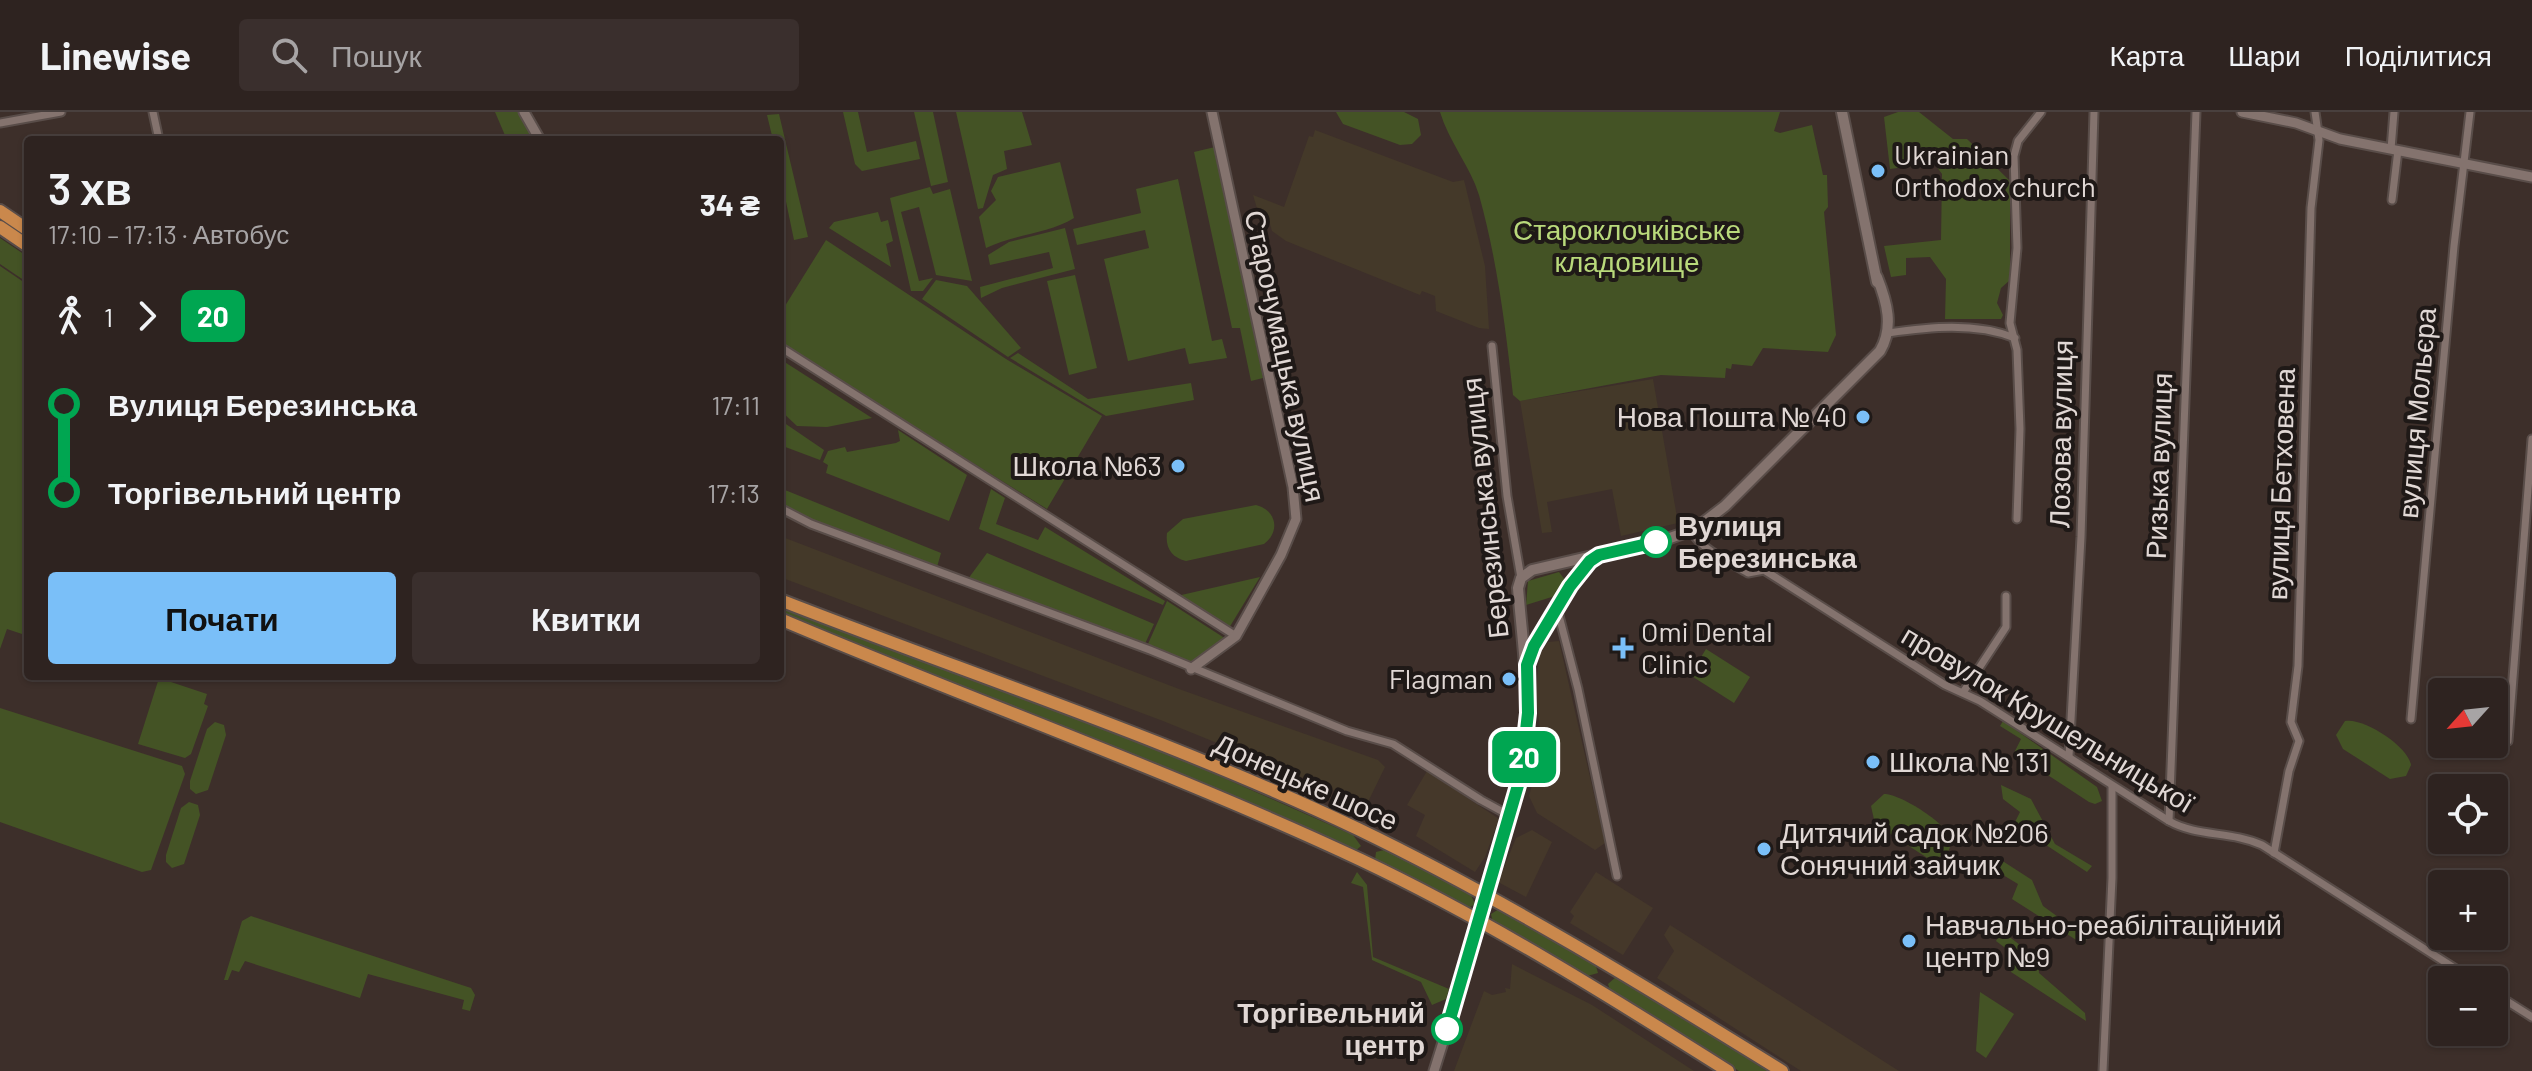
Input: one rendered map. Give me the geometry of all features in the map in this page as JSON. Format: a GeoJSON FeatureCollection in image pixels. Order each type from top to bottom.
{"type":"FeatureCollection","features":[{"type":"Feature","properties":{"kind":"highway"},"geometry":{"type":"LineString","coordinates":[[0,211],[24,227]]}},
{"type":"Feature","properties":{"kind":"highway"},"geometry":{"type":"LineString","coordinates":[[0,227],[24,243]]}},
{"type":"Feature","properties":{"kind":"highway","name":"Донецьке шосе"},"geometry":{"type":"LineString","coordinates":[[784,602],[1145,740],[1373,837],[1485,894],[1611,965],[1782,1071]]}},
{"type":"Feature","properties":{"kind":"highway","name":"Донецьке шосе"},"geometry":{"type":"LineString","coordinates":[[784,621],[1194,787],[1362,861],[1597,989],[1728,1071]]}},
{"type":"Feature","properties":{"kind":"highway"},"geometry":{"type":"LineString","coordinates":[[1362,861],[1373,837]]}},
{"type":"Feature","properties":{"kind":"highway"},"geometry":{"type":"LineString","coordinates":[[1597,989],[1611,965]]}},
{"type":"Feature","properties":{"kind":"main road"},"geometry":{"type":"LineString","coordinates":[[1521,578],[1532,570],[1691,531],[1725,506],[1880,351],[1888,333],[1886,304],[1877,277],[1842,112]]}},
{"type":"Feature","properties":{"kind":"main road"},"geometry":{"type":"LineString","coordinates":[[1866,362],[1882,333],[1877,277]]}},
{"type":"Feature","properties":{"kind":"main road"},"geometry":{"type":"LineString","coordinates":[[1522,625],[1535,630],[1546,623],[1570,586],[1599,555]]}},
{"type":"Feature","properties":{"kind":"main road"},"geometry":{"type":"LineString","coordinates":[[1554,565],[1568,573],[1570,586]]}},
{"type":"Feature","properties":{"kind":"main road","name":"Березинська вулиця"},"geometry":{"type":"LineString","coordinates":[[1480,924],[1485,894],[1512,813],[1525,753],[1527,665],[1518,588],[1521,578]]}},
{"type":"Feature","properties":{"kind":"main road","name":"Березинська вулиця"},"geometry":{"type":"LineString","coordinates":[[1527,665],[1546,623]]}},
{"type":"Feature","properties":{"kind":"street"},"geometry":{"type":"LineString","coordinates":[[0,123],[61,112]]}},
{"type":"Feature","properties":{"kind":"street"},"geometry":{"type":"LineString","coordinates":[[153,112],[158,136]]}},
{"type":"Feature","properties":{"kind":"street"},"geometry":{"type":"LineString","coordinates":[[524,112],[538,136]]}},
{"type":"Feature","properties":{"kind":"street","name":"Старочумацька вулиця"},"geometry":{"type":"LineString","coordinates":[[1191,669],[1236,636],[1281,555],[1296,519],[1296,504],[1212,112]]}},
{"type":"Feature","properties":{"kind":"street"},"geometry":{"type":"LineString","coordinates":[[2017,519],[2020,429],[2010,323],[2017,248],[2014,149],[2041,112]]}},
{"type":"Feature","properties":{"kind":"street","name":"Лозова вулиця"},"geometry":{"type":"LineString","coordinates":[[2069,756],[2080,552],[2094,112]]}},
{"type":"Feature","properties":{"kind":"street","name":"Ризька вулиця"},"geometry":{"type":"LineString","coordinates":[[2169,821],[2196,112]]}},
{"type":"Feature","properties":{"kind":"street"},"geometry":{"type":"LineString","coordinates":[[2242,112],[2296,123],[2394,150],[2532,177]]}},
{"type":"Feature","properties":{"kind":"street","name":"вулиця Бетховена"},"geometry":{"type":"LineString","coordinates":[[2274,853],[2289,771],[2299,741],[2291,722],[2298,666],[2308,275],[2317,131],[2315,112]]}},
{"type":"Feature","properties":{"kind":"street"},"geometry":{"type":"LineString","coordinates":[[2392,200],[2394,112]]}},
{"type":"Feature","properties":{"kind":"street","name":"вулиця Мольєра"},"geometry":{"type":"LineString","coordinates":[[2411,719],[2454,246],[2470,112]]}},
{"type":"Feature","properties":{"kind":"street"},"geometry":{"type":"LineString","coordinates":[[1888,333],[1972,328],[1995,330],[2012,337]]}},
{"type":"Feature","properties":{"kind":"street","name":"Березинська вулиця"},"geometry":{"type":"LineString","coordinates":[[1492,346],[1507,496],[1521,578]]}},
{"type":"Feature","properties":{"kind":"street"},"geometry":{"type":"LineString","coordinates":[[784,350],[855,398],[1236,636]]}},
{"type":"Feature","properties":{"kind":"street"},"geometry":{"type":"LineString","coordinates":[[2508,741],[2532,439]]}},
{"type":"Feature","properties":{"kind":"street"},"geometry":{"type":"LineString","coordinates":[[784,510],[826,529],[1347,731],[1393,744],[1481,800],[1503,812],[1512,813]]}},
{"type":"Feature","properties":{"kind":"street","name":"провулок Крушельницької"},"geometry":{"type":"LineString","coordinates":[[1691,531],[1706,547],[1748,573],[1764,570],[1945,685],[1964,691],[2069,756],[2112,787],[2169,821],[2189,830],[2248,838],[2451,966]]}},
{"type":"Feature","properties":{"kind":"street"},"geometry":{"type":"LineString","coordinates":[[1964,691],[2006,627],[2006,596]]}},
{"type":"Feature","properties":{"kind":"street"},"geometry":{"type":"LineString","coordinates":[[1557,608],[1578,689],[1617,876]]}},
{"type":"Feature","properties":{"kind":"street"},"geometry":{"type":"LineString","coordinates":[[2103,1071],[2112,878],[2112,787]]}},
{"type":"Feature","properties":{"kind":"street","name":"Березинська вулиця"},"geometry":{"type":"LineString","coordinates":[[1434,1071],[1480,924]]}},
{"type":"Feature","properties":{"kind":"street"},"geometry":{"type":"LineString","coordinates":[[2508,1002],[2532,1017]]}},
{"type":"Feature","properties":{"kind":"shaded area"},"geometry":{"type":"Polygon","coordinates":[[[1315,130],[1453,182],[1464,180],[1485,266],[1489,329],[1436,311],[1435,296],[1422,291],[1420,295],[1286,241],[1272,231],[1269,221],[1261,222],[1253,195],[1284,207],[1309,136],[1313,137],[1315,130]]]}},
{"type":"Feature","properties":{"kind":"shaded area"},"geometry":{"type":"Polygon","coordinates":[[[1653,379],[1678,523],[1621,536],[1612,489],[1547,502],[1552,532],[1542,533],[1520,401],[1653,379]]]}},
{"type":"Feature","properties":{"kind":"shaded area"},"geometry":{"type":"Polygon","coordinates":[[[784,538],[1179,689],[1378,760],[1385,767],[1367,804],[1163,721],[784,579],[784,538]]]}},
{"type":"Feature","properties":{"kind":"shaded area"},"geometry":{"type":"Polygon","coordinates":[[[1559,641],[1605,843],[1595,850],[1537,813],[1529,796],[1542,748],[1536,695],[1539,655],[1548,642],[1559,641]]]}},
{"type":"Feature","properties":{"kind":"shaded area"},"geometry":{"type":"Polygon","coordinates":[[[1427,771],[1499,819],[1485,857],[1475,872],[1416,836],[1425,815],[1407,805],[1427,771]]]}},
{"type":"Feature","properties":{"kind":"shaded area"},"geometry":{"type":"Polygon","coordinates":[[[1532,830],[1552,842],[1526,897],[1498,882],[1516,838],[1532,830]]]}},
{"type":"Feature","properties":{"kind":"shaded area"},"geometry":{"type":"Polygon","coordinates":[[[1596,872],[1653,908],[1623,955],[1570,923],[1574,916],[1570,912],[1596,872]]]}},
{"type":"Feature","properties":{"kind":"shaded area"},"geometry":{"type":"Polygon","coordinates":[[[1670,925],[1899,1071],[1801,1071],[1657,978],[1674,951],[1664,935],[1670,925]]]}},
{"type":"Feature","properties":{"kind":"shaded area"},"geometry":{"type":"Polygon","coordinates":[[[1512,964],[1592,1005],[1694,1071],[1454,1071],[1484,991],[1492,995],[1506,992],[1505,988],[1510,989],[1512,964]]]}},
{"type":"Feature","properties":{"kind":"green space"},"geometry":{"type":"Polygon","coordinates":[[[495,112],[521,112],[533,136],[505,136],[495,112]]]}},
{"type":"Feature","properties":{"kind":"green space"},"geometry":{"type":"Polygon","coordinates":[[[843,112],[858,112],[867,152],[916,141],[920,159],[862,171],[855,164],[843,112]]]}},
{"type":"Feature","properties":{"kind":"green space"},"geometry":{"type":"Polygon","coordinates":[[[914,112],[933,112],[948,182],[931,186],[914,112]]]}},
{"type":"Feature","properties":{"kind":"green space"},"geometry":{"type":"Polygon","coordinates":[[[956,112],[1022,112],[1032,145],[1004,151],[1007,169],[993,175],[983,208],[978,209],[956,112]]]}},
{"type":"Feature","properties":{"kind":"green space"},"geometry":{"type":"Polygon","coordinates":[[[1336,112],[1404,112],[1418,119],[1421,135],[1412,144],[1400,145],[1343,124],[1336,112]]]}},
{"type":"Feature","properties":{"kind":"green space","name":"Староклочківське кладовище"},"geometry":{"type":"Polygon","coordinates":[[[1440,112],[1780,112],[1774,131],[1780,133],[1812,125],[1823,175],[1827,175],[1828,207],[1824,212],[1836,335],[1828,352],[1763,348],[1752,366],[1732,364],[1731,369],[1726,368],[1725,378],[1661,375],[1520,401],[1513,395],[1496,269],[1479,195],[1440,112]]]}},
{"type":"Feature","properties":{"kind":"green space"},"geometry":{"type":"Polygon","coordinates":[[[1898,112],[1919,112],[1953,139],[1967,139],[2010,181],[2010,280],[2001,288],[1997,303],[2003,315],[2001,319],[1945,319],[1946,279],[1930,257],[1906,258],[1906,275],[1891,277],[1884,246],[1941,240],[1942,174],[1934,163],[1890,169],[1884,117],[1898,112]]]}},
{"type":"Feature","properties":{"kind":"green space"},"geometry":{"type":"Polygon","coordinates":[[[779,114],[808,237],[794,240],[784,192],[784,136],[772,136],[767,115],[779,114]]]}},
{"type":"Feature","properties":{"kind":"green space"},"geometry":{"type":"Polygon","coordinates":[[[1215,147],[1263,378],[1251,381],[1240,328],[1232,328],[1194,152],[1215,147]]]}},
{"type":"Feature","properties":{"kind":"green space"},"geometry":{"type":"Polygon","coordinates":[[[1060,162],[1074,218],[986,248],[979,217],[996,200],[991,191],[998,177],[1060,162]]]}},
{"type":"Feature","properties":{"kind":"green space"},"geometry":{"type":"Polygon","coordinates":[[[1178,179],[1212,341],[1222,339],[1227,358],[1189,364],[1185,348],[1128,361],[1104,259],[1149,248],[1145,230],[1077,245],[1073,229],[1141,213],[1136,189],[1178,179]]]}},
{"type":"Feature","properties":{"kind":"green space"},"geometry":{"type":"Polygon","coordinates":[[[930,187],[933,194],[950,189],[972,281],[936,275],[919,207],[901,212],[919,281],[933,278],[923,291],[911,291],[890,198],[930,187]]]}},
{"type":"Feature","properties":{"kind":"green space"},"geometry":{"type":"Polygon","coordinates":[[[878,212],[881,222],[888,220],[893,241],[886,244],[891,267],[829,228],[834,222],[878,212]]]}},
{"type":"Feature","properties":{"kind":"green space"},"geometry":{"type":"Polygon","coordinates":[[[1065,228],[1075,269],[1002,288],[981,298],[980,287],[1053,268],[1049,252],[990,265],[988,255],[1009,242],[1065,228]]]}},
{"type":"Feature","properties":{"kind":"green space"},"geometry":{"type":"Polygon","coordinates":[[[0,238],[24,254],[24,280],[0,264],[0,238]]]}},
{"type":"Feature","properties":{"kind":"green space"},"geometry":{"type":"Polygon","coordinates":[[[826,240],[1006,359],[1102,416],[1047,509],[784,345],[784,308],[826,240]]]}},
{"type":"Feature","properties":{"kind":"green space"},"geometry":{"type":"Polygon","coordinates":[[[0,266],[24,282],[24,635],[7,629],[0,649],[0,266]]]}},
{"type":"Feature","properties":{"kind":"green space"},"geometry":{"type":"Polygon","coordinates":[[[1075,275],[1097,368],[1069,375],[1047,281],[1075,275]]]}},
{"type":"Feature","properties":{"kind":"green space"},"geometry":{"type":"Polygon","coordinates":[[[936,280],[967,286],[1021,348],[1008,357],[922,299],[936,280]]]}},
{"type":"Feature","properties":{"kind":"green space"},"geometry":{"type":"Polygon","coordinates":[[[1018,353],[1088,399],[1191,383],[1194,400],[1106,416],[1010,358],[1018,353]]]}},
{"type":"Feature","properties":{"kind":"green space"},"geometry":{"type":"Polygon","coordinates":[[[784,362],[872,418],[827,427],[797,426],[784,414],[784,362]]]}},
{"type":"Feature","properties":{"kind":"green space"},"geometry":{"type":"Polygon","coordinates":[[[784,423],[824,450],[820,460],[784,446],[784,423]]]}},
{"type":"Feature","properties":{"kind":"green space"},"geometry":{"type":"Polygon","coordinates":[[[898,430],[967,475],[949,521],[826,473],[828,465],[823,462],[828,451],[845,447],[847,452],[896,443],[900,441],[898,430]]]}},
{"type":"Feature","properties":{"kind":"green space"},"geometry":{"type":"Polygon","coordinates":[[[991,489],[1005,498],[996,524],[1038,540],[1045,527],[1165,601],[1163,605],[979,529],[991,489]]]}},
{"type":"Feature","properties":{"kind":"green space"},"geometry":{"type":"Polygon","coordinates":[[[784,490],[941,553],[937,567],[784,506],[784,490]]]}},
{"type":"Feature","properties":{"kind":"green space"},"geometry":{"type":"Polygon","coordinates":[[[1256,505],[1268,511],[1274,522],[1273,533],[1264,544],[1186,561],[1170,552],[1167,533],[1183,519],[1256,505]]]}},
{"type":"Feature","properties":{"kind":"green space"},"geometry":{"type":"Polygon","coordinates":[[[987,553],[1154,624],[1144,646],[968,579],[987,553]]]}},
{"type":"Feature","properties":{"kind":"green space"},"geometry":{"type":"Polygon","coordinates":[[[1559,572],[1565,580],[1555,596],[1526,605],[1528,581],[1559,572]]]}},
{"type":"Feature","properties":{"kind":"green space"},"geometry":{"type":"Polygon","coordinates":[[[1260,577],[1229,628],[1177,596],[1260,577]]]}},
{"type":"Feature","properties":{"kind":"green space"},"geometry":{"type":"Polygon","coordinates":[[[1167,601],[1226,639],[1188,664],[1148,644],[1167,601]]]}},
{"type":"Feature","properties":{"kind":"green space"},"geometry":{"type":"Polygon","coordinates":[[[784,608],[1179,758],[1353,835],[1361,846],[1354,852],[784,616],[784,608]]]}},
{"type":"Feature","properties":{"kind":"green space"},"geometry":{"type":"Polygon","coordinates":[[[1706,649],[1750,677],[1734,703],[1690,675],[1706,649]]]}},
{"type":"Feature","properties":{"kind":"green space"},"geometry":{"type":"Polygon","coordinates":[[[158,680],[207,694],[204,704],[208,706],[191,754],[185,758],[138,744],[158,680]]]}},
{"type":"Feature","properties":{"kind":"green space"},"geometry":{"type":"Polygon","coordinates":[[[0,708],[182,766],[185,774],[151,870],[142,872],[0,822],[0,708]]]}},
{"type":"Feature","properties":{"kind":"green space"},"geometry":{"type":"Polygon","coordinates":[[[2003,721],[2097,787],[2102,801],[2095,804],[2089,802],[2014,753],[2021,739],[2000,726],[2003,721]]]}},
{"type":"Feature","properties":{"kind":"green space"},"geometry":{"type":"Polygon","coordinates":[[[2345,721],[2373,728],[2394,742],[2411,765],[2406,776],[2390,779],[2343,749],[2336,735],[2345,721]]]}},
{"type":"Feature","properties":{"kind":"green space"},"geometry":{"type":"Polygon","coordinates":[[[215,722],[224,725],[226,735],[208,790],[196,794],[190,789],[190,781],[207,729],[215,722]]]}},
{"type":"Feature","properties":{"kind":"green space"},"geometry":{"type":"Polygon","coordinates":[[[2001,785],[2031,799],[2055,844],[2092,866],[2087,872],[2014,824],[2020,812],[2003,799],[2001,785]]]}},
{"type":"Feature","properties":{"kind":"green space"},"geometry":{"type":"Polygon","coordinates":[[[1884,794],[1902,799],[1943,827],[1952,842],[1947,855],[1929,859],[1875,824],[1871,806],[1884,794]]]}},
{"type":"Feature","properties":{"kind":"green space"},"geometry":{"type":"Polygon","coordinates":[[[189,802],[198,805],[200,815],[184,864],[172,868],[166,862],[166,855],[181,808],[189,802]]]}},
{"type":"Feature","properties":{"kind":"green space"},"geometry":{"type":"Polygon","coordinates":[[[1384,850],[1470,893],[1475,904],[1467,909],[1375,860],[1376,852],[1384,850]]]}},
{"type":"Feature","properties":{"kind":"green space"},"geometry":{"type":"Polygon","coordinates":[[[2001,860],[2032,880],[2043,906],[2087,938],[2084,945],[2012,899],[2018,884],[1998,872],[2001,860]]]}},
{"type":"Feature","properties":{"kind":"green space"},"geometry":{"type":"Polygon","coordinates":[[[1357,872],[1367,885],[1373,957],[1449,989],[1446,999],[1432,1005],[1421,982],[1372,960],[1363,887],[1351,883],[1357,872]]]}},
{"type":"Feature","properties":{"kind":"green space"},"geometry":{"type":"Polygon","coordinates":[[[1499,909],[1595,963],[1598,973],[1587,976],[1493,924],[1491,914],[1499,909]]]}},
{"type":"Feature","properties":{"kind":"green space"},"geometry":{"type":"Polygon","coordinates":[[[251,916],[471,988],[475,995],[470,1011],[462,1009],[464,1000],[368,974],[360,998],[245,961],[239,972],[232,970],[228,980],[224,980],[242,921],[251,916]]]}},
{"type":"Feature","properties":{"kind":"green space"},"geometry":{"type":"Polygon","coordinates":[[[2002,931],[2038,959],[2039,973],[2085,1013],[2086,1021],[2011,972],[2016,956],[1996,941],[2002,931]]]}},
{"type":"Feature","properties":{"kind":"green space"},"geometry":{"type":"Polygon","coordinates":[[[1617,976],[1767,1071],[1739,1071],[1610,990],[1608,984],[1617,976]]]}},
{"type":"Feature","properties":{"kind":"green space"},"geometry":{"type":"Polygon","coordinates":[[[1980,992],[2014,1014],[1986,1058],[1976,1051],[1980,992]]]}},
{"type":"Feature","properties":{"kind":"bus line","name":"20"},"geometry":{"type":"LineString","coordinates":[[1447,1029],[1521,775],[1528,713],[1527,665],[1534,646],[1570,586],[1590,561],[1599,555],[1656,542]]}},
{"type":"Feature","properties":{"kind":"place","name":"Ukrainian Orthodox church"},"geometry":{"type":"Point","coordinates":[1878,171]}},
{"type":"Feature","properties":{"kind":"place","name":"Нова Пошта № 40"},"geometry":{"type":"Point","coordinates":[1863,417]}},
{"type":"Feature","properties":{"kind":"place","name":"Школа №63"},"geometry":{"type":"Point","coordinates":[1178,466]}},
{"type":"Feature","properties":{"kind":"place","name":"Вулиця Березинська"},"geometry":{"type":"Point","coordinates":[1656,542]}},
{"type":"Feature","properties":{"kind":"place","name":"Omi Dental Clinic"},"geometry":{"type":"Point","coordinates":[1623,648]}},
{"type":"Feature","properties":{"kind":"place","name":"Flagman"},"geometry":{"type":"Point","coordinates":[1509,679]}},
{"type":"Feature","properties":{"kind":"place","name":"Школа № 131"},"geometry":{"type":"Point","coordinates":[1873,762]}},
{"type":"Feature","properties":{"kind":"place","name":"Дитячий садок №206 Сонячний зайчик"},"geometry":{"type":"Point","coordinates":[1764,849]}},
{"type":"Feature","properties":{"kind":"place","name":"Навчально-реабілітаційний центр №9"},"geometry":{"type":"Point","coordinates":[1909,941]}},
{"type":"Feature","properties":{"kind":"place","name":"Торгівельний центр"},"geometry":{"type":"Point","coordinates":[1447,1029]}}]}
